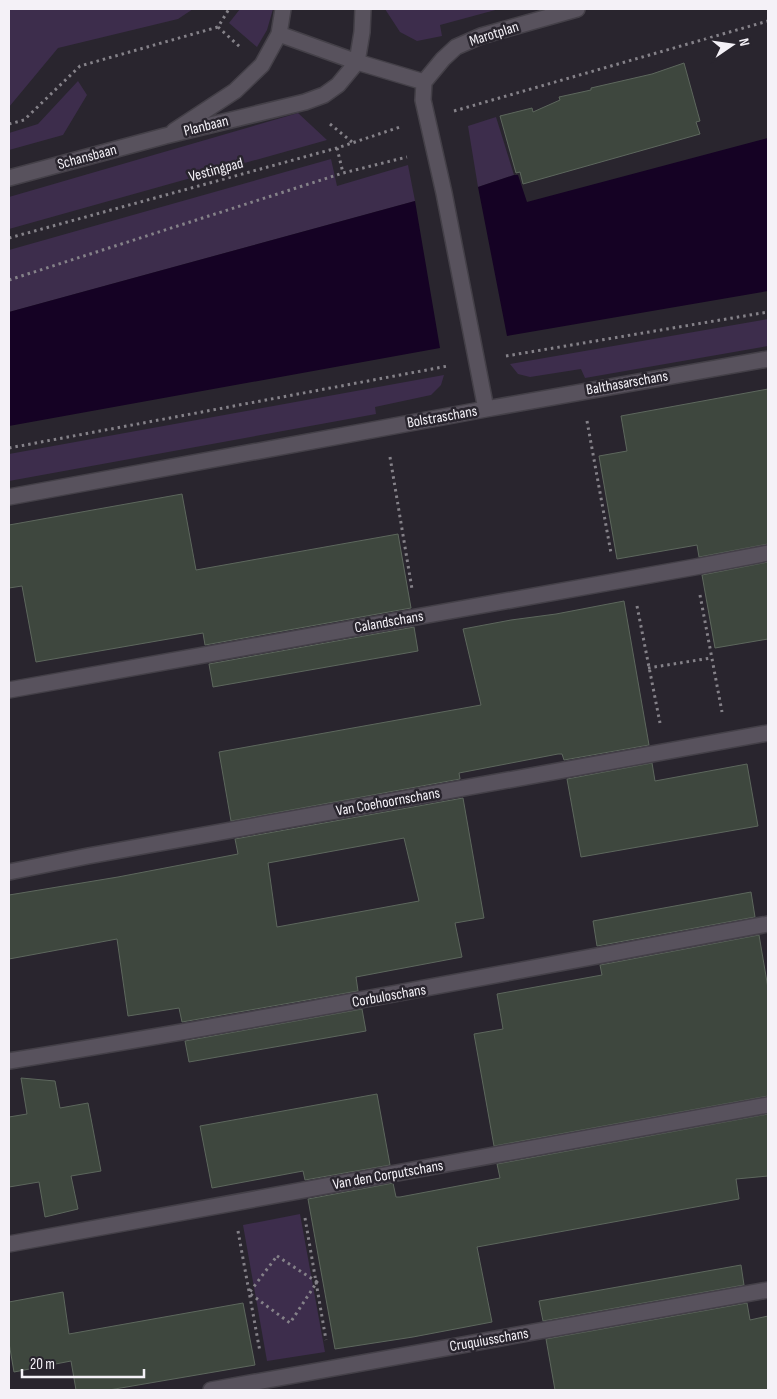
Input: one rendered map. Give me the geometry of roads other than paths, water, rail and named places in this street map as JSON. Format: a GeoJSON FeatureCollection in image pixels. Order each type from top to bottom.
{"type":"FeatureCollection","features":[{"type":"Feature","properties":{"kind":"street","name":"Planbaan"},"geometry":{"type":"LineString","coordinates":[[166,136],[235,91],[262,66],[279,34],[283,9]]}},
{"type":"Feature","properties":{"kind":"street"},"geometry":{"type":"LineString","coordinates":[[357,62],[362,32],[363,9]]}},
{"type":"Feature","properties":{"kind":"street","name":"Marotplan"},"geometry":{"type":"LineString","coordinates":[[424,82],[443,59],[456,48],[481,36],[577,9]]}},
{"type":"Feature","properties":{"kind":"street"},"geometry":{"type":"LineString","coordinates":[[279,34],[357,62],[424,82]]}},
{"type":"Feature","properties":{"kind":"street","name":"Planbaan"},"geometry":{"type":"LineString","coordinates":[[166,136],[305,102],[324,95],[338,85],[357,62]]}},
{"type":"Feature","properties":{"kind":"street","name":"Bolstraschans"},"geometry":{"type":"LineString","coordinates":[[9,497],[486,408],[444,193],[423,100],[424,82]]}},
{"type":"Feature","properties":{"kind":"street","name":"Schansbaan"},"geometry":{"type":"LineString","coordinates":[[9,178],[166,136]]}},
{"type":"Feature","properties":{"kind":"street","name":"Balthasarschans"},"geometry":{"type":"LineString","coordinates":[[486,408],[768,359]]}},
{"type":"Feature","properties":{"kind":"street","name":"Calandschans"},"geometry":{"type":"LineString","coordinates":[[9,690],[768,553]]}},
{"type":"Feature","properties":{"kind":"street","name":"Van Coehoornschans"},"geometry":{"type":"LineString","coordinates":[[9,872],[768,733]]}},
{"type":"Feature","properties":{"kind":"street","name":"Corbuloschans"},"geometry":{"type":"LineString","coordinates":[[9,1061],[135,1041],[410,992],[768,924]]}},
{"type":"Feature","properties":{"kind":"street","name":"Van den Corputschans"},"geometry":{"type":"LineString","coordinates":[[9,1244],[768,1105]]}},
{"type":"Feature","properties":{"kind":"street","name":"Cruquiusschans"},"geometry":{"type":"LineString","coordinates":[[211,1390],[768,1290]]}}]}
